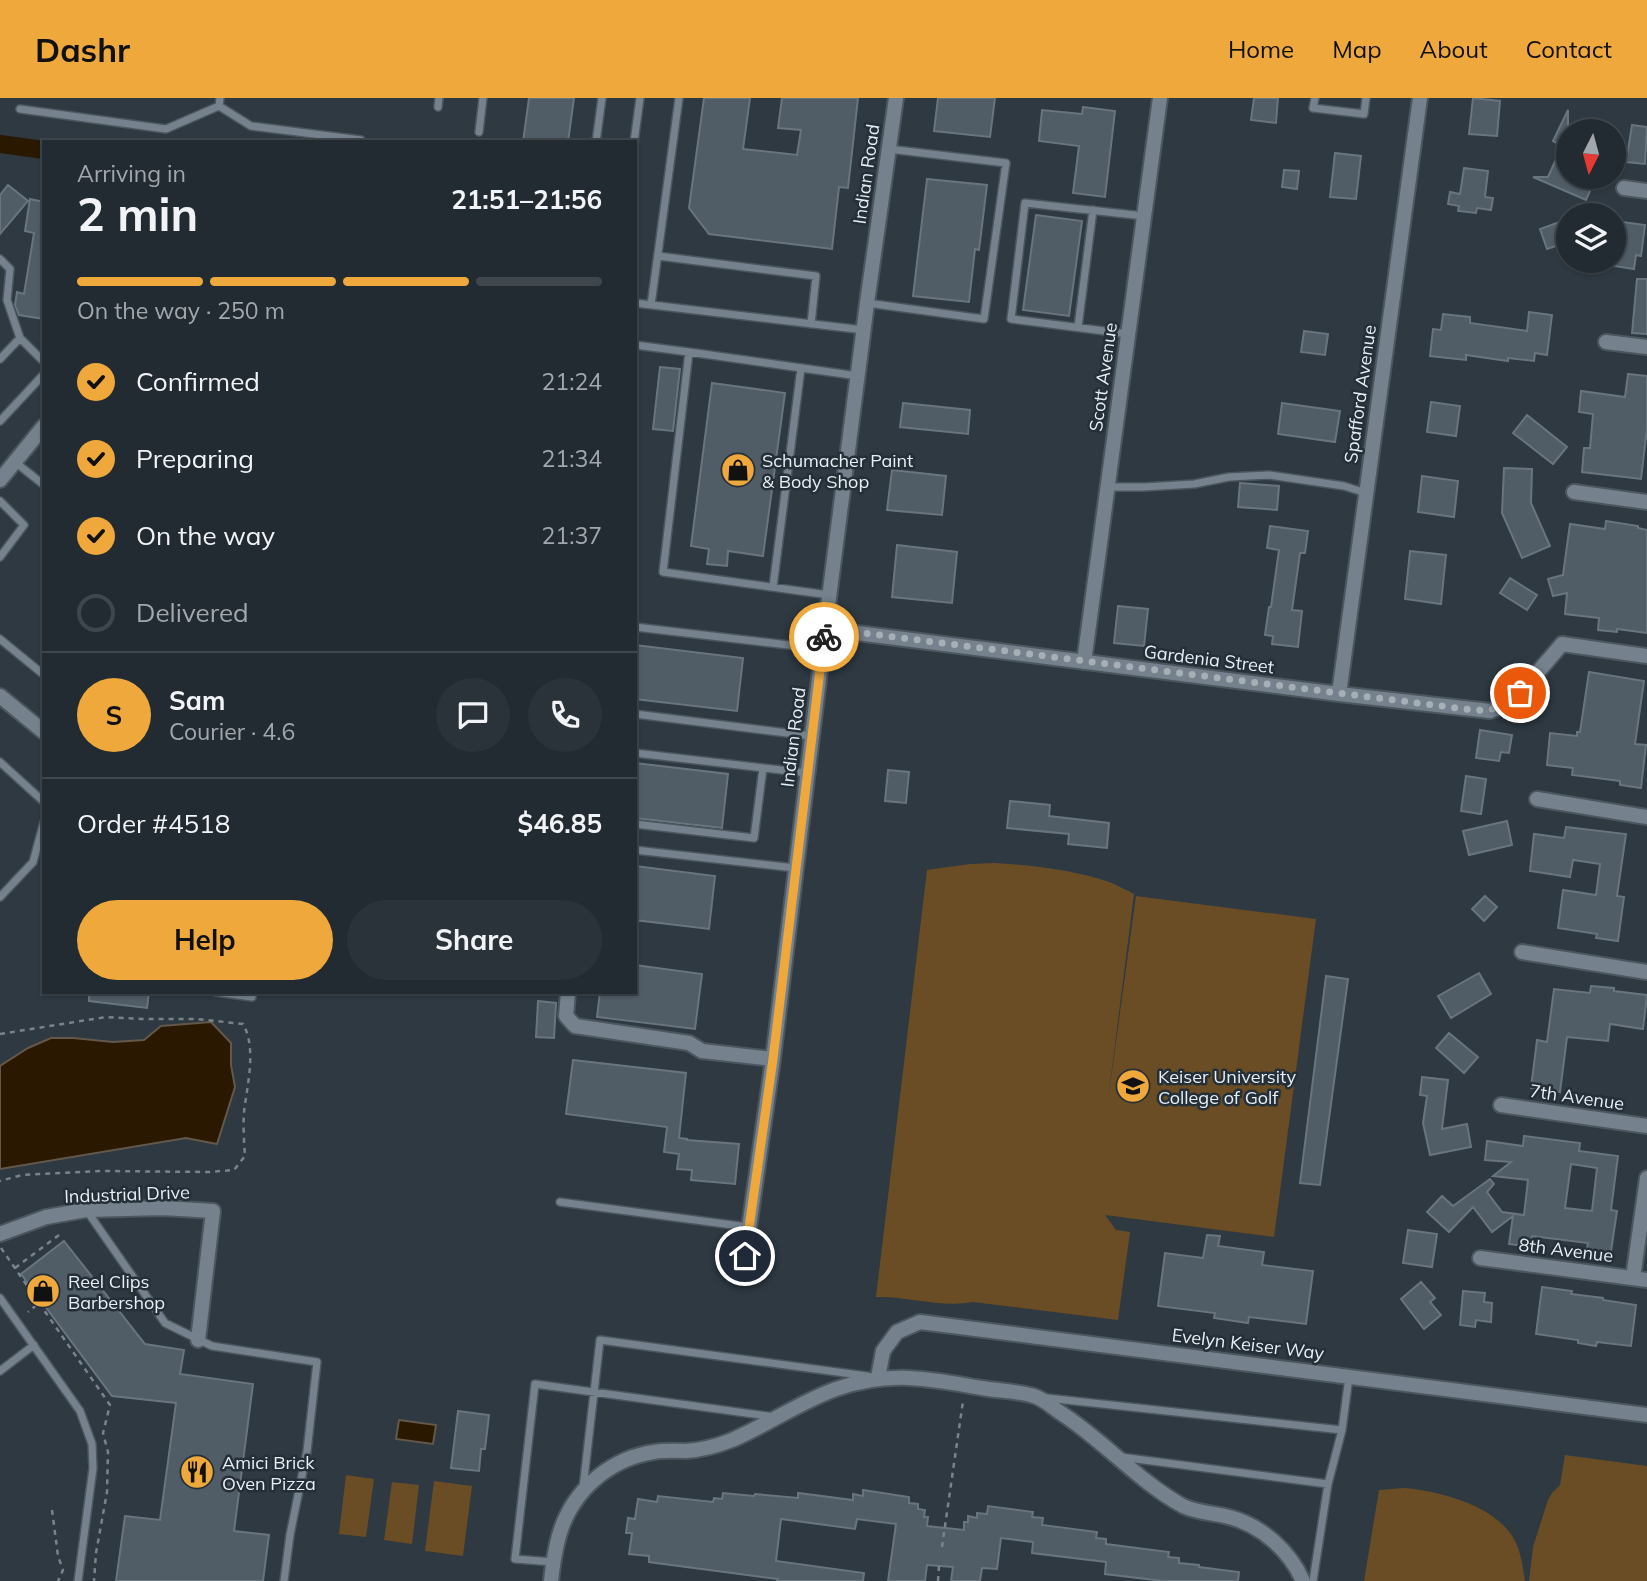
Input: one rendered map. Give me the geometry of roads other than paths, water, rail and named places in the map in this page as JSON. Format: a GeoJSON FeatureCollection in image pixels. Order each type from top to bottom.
{"type":"FeatureCollection","features":[{"type":"Feature","properties":{"kind":"street","name":"Indian Road"},"geometry":{"type":"LineString","coordinates":[[745,1256],[773,1059],[863,330],[896,98]]}},
{"type":"Feature","properties":{"kind":"street","name":"Scott Avenue"},"geometry":{"type":"LineString","coordinates":[[1084,662],[1160,98]]}},
{"type":"Feature","properties":{"kind":"street","name":"Spafford Avenue"},"geometry":{"type":"LineString","coordinates":[[1339,694],[1420,98]]}},
{"type":"Feature","properties":{"kind":"street"},"geometry":{"type":"LineString","coordinates":[[1626,188],[1647,191]]}},
{"type":"Feature","properties":{"kind":"street"},"geometry":{"type":"LineString","coordinates":[[1606,342],[1647,347]]}},
{"type":"Feature","properties":{"kind":"street"},"geometry":{"type":"LineString","coordinates":[[0,480],[42,428]]}},
{"type":"Feature","properties":{"kind":"street"},"geometry":{"type":"LineString","coordinates":[[1574,492],[1647,502]]}},
{"type":"Feature","properties":{"kind":"street","name":"Gardenia Street"},"geometry":{"type":"LineString","coordinates":[[824,635],[1084,662],[1490,711],[1505,705],[1520,693],[1562,644],[1647,656]]}},
{"type":"Feature","properties":{"kind":"street"},"geometry":{"type":"LineString","coordinates":[[0,696],[42,730]]}},
{"type":"Feature","properties":{"kind":"street"},"geometry":{"type":"LineString","coordinates":[[1537,799],[1647,817]]}},
{"type":"Feature","properties":{"kind":"street"},"geometry":{"type":"LineString","coordinates":[[1522,952],[1647,972]]}},
{"type":"Feature","properties":{"kind":"street"},"geometry":{"type":"LineString","coordinates":[[568,994],[566,1016],[575,1026],[689,1043],[702,1051],[773,1059]]}},
{"type":"Feature","properties":{"kind":"street","name":"7th Avenue"},"geometry":{"type":"LineString","coordinates":[[1501,1105],[1647,1126]]}},
{"type":"Feature","properties":{"kind":"street"},"geometry":{"type":"LineString","coordinates":[[1640,1279],[1647,1178]]}},
{"type":"Feature","properties":{"kind":"street","name":"Industrial Drive"},"geometry":{"type":"LineString","coordinates":[[0,1234],[46,1217],[80,1212],[163,1208],[213,1211],[198,1339]]}},
{"type":"Feature","properties":{"kind":"street","name":"8th Avenue"},"geometry":{"type":"LineString","coordinates":[[1480,1258],[1640,1279]]}},
{"type":"Feature","properties":{"kind":"street","name":"Evelyn Keiser Way"},"geometry":{"type":"LineString","coordinates":[[878,1378],[883,1351],[897,1332],[920,1322],[1647,1415]]}},
{"type":"Feature","properties":{"kind":"street"},"geometry":{"type":"LineString","coordinates":[[551,1581],[562,1525],[582,1492],[613,1466],[638,1455],[687,1451],[732,1440],[835,1389],[878,1378],[918,1378],[1036,1397],[1072,1420],[1140,1475],[1184,1506],[1240,1521],[1261,1531],[1287,1556],[1303,1581]]}},
{"type":"Feature","properties":{"kind":"lane"},"geometry":{"type":"LineString","coordinates":[[479,132],[483,98]]}},
{"type":"Feature","properties":{"kind":"lane"},"geometry":{"type":"LineString","coordinates":[[596,140],[602,98]]}},
{"type":"Feature","properties":{"kind":"lane"},"geometry":{"type":"LineString","coordinates":[[634,140],[640,98]]}},
{"type":"Feature","properties":{"kind":"lane"},"geometry":{"type":"LineString","coordinates":[[651,305],[679,98]]}},
{"type":"Feature","properties":{"kind":"lane"},"geometry":{"type":"LineString","coordinates":[[1315,98],[1313,108],[1364,114],[1366,98]]}},
{"type":"Feature","properties":{"kind":"lane"},"geometry":{"type":"LineString","coordinates":[[20,109],[166,129],[220,102],[251,126],[361,140]]}},
{"type":"Feature","properties":{"kind":"lane"},"geometry":{"type":"LineString","coordinates":[[867,303],[984,319],[988,293],[1006,163],[889,149]]}},
{"type":"Feature","properties":{"kind":"lane"},"geometry":{"type":"LineString","coordinates":[[1129,334],[1011,319],[1025,203],[1144,216]]}},
{"type":"Feature","properties":{"kind":"lane"},"geometry":{"type":"LineString","coordinates":[[1078,327],[1093,210]]}},
{"type":"Feature","properties":{"kind":"lane"},"geometry":{"type":"LineString","coordinates":[[658,256],[816,276],[811,324]]}},
{"type":"Feature","properties":{"kind":"lane"},"geometry":{"type":"LineString","coordinates":[[0,260],[10,269],[7,300],[20,338],[42,360]]}},
{"type":"Feature","properties":{"kind":"lane"},"geometry":{"type":"LineString","coordinates":[[637,303],[863,330]]}},
{"type":"Feature","properties":{"kind":"lane"},"geometry":{"type":"LineString","coordinates":[[0,359],[20,338]]}},
{"type":"Feature","properties":{"kind":"lane"},"geometry":{"type":"LineString","coordinates":[[637,345],[858,376]]}},
{"type":"Feature","properties":{"kind":"lane"},"geometry":{"type":"LineString","coordinates":[[689,352],[663,572],[829,595]]}},
{"type":"Feature","properties":{"kind":"lane"},"geometry":{"type":"LineString","coordinates":[[773,587],[801,368]]}},
{"type":"Feature","properties":{"kind":"lane"},"geometry":{"type":"LineString","coordinates":[[0,421],[42,376]]}},
{"type":"Feature","properties":{"kind":"lane"},"geometry":{"type":"LineString","coordinates":[[15,462],[42,483]]}},
{"type":"Feature","properties":{"kind":"lane"},"geometry":{"type":"LineString","coordinates":[[1108,487],[1194,484],[1229,477],[1269,475],[1344,486],[1366,494]]}},
{"type":"Feature","properties":{"kind":"lane"},"geometry":{"type":"LineString","coordinates":[[0,501],[24,525],[0,557]]}},
{"type":"Feature","properties":{"kind":"lane"},"geometry":{"type":"LineString","coordinates":[[637,627],[797,646],[824,635]]}},
{"type":"Feature","properties":{"kind":"lane"},"geometry":{"type":"LineString","coordinates":[[0,639],[42,673]]}},
{"type":"Feature","properties":{"kind":"lane"},"geometry":{"type":"LineString","coordinates":[[637,714],[812,736]]}},
{"type":"Feature","properties":{"kind":"lane"},"geometry":{"type":"LineString","coordinates":[[637,752],[808,774]]}},
{"type":"Feature","properties":{"kind":"lane"},"geometry":{"type":"LineString","coordinates":[[0,762],[42,800]]}},
{"type":"Feature","properties":{"kind":"lane"},"geometry":{"type":"LineString","coordinates":[[637,824],[754,838],[763,768]]}},
{"type":"Feature","properties":{"kind":"lane"},"geometry":{"type":"LineString","coordinates":[[0,897],[33,862],[42,829]]}},
{"type":"Feature","properties":{"kind":"lane"},"geometry":{"type":"LineString","coordinates":[[637,850],[796,869]]}},
{"type":"Feature","properties":{"kind":"lane"},"geometry":{"type":"LineString","coordinates":[[230,994],[252,997]]}},
{"type":"Feature","properties":{"kind":"lane"},"geometry":{"type":"LineString","coordinates":[[560,1202],[748,1227]]}},
{"type":"Feature","properties":{"kind":"lane"},"geometry":{"type":"LineString","coordinates":[[80,1212],[165,1323],[212,1346],[317,1362],[307,1451],[290,1535],[284,1581]]}},
{"type":"Feature","properties":{"kind":"lane"},"geometry":{"type":"LineString","coordinates":[[0,1298],[80,1411],[92,1444],[93,1468],[78,1581]]}},
{"type":"Feature","properties":{"kind":"lane"},"geometry":{"type":"LineString","coordinates":[[582,1492],[600,1340],[878,1378]]}},
{"type":"Feature","properties":{"kind":"lane"},"geometry":{"type":"LineString","coordinates":[[0,1371],[34,1345]]}},
{"type":"Feature","properties":{"kind":"lane"},"geometry":{"type":"LineString","coordinates":[[1313,1581],[1328,1484],[1342,1430],[1350,1376]]}},
{"type":"Feature","properties":{"kind":"lane"},"geometry":{"type":"LineString","coordinates":[[553,1562],[515,1559],[535,1384],[775,1417]]}},
{"type":"Feature","properties":{"kind":"lane"},"geometry":{"type":"LineString","coordinates":[[1036,1397],[1342,1430]]}},
{"type":"Feature","properties":{"kind":"lane"},"geometry":{"type":"LineString","coordinates":[[1118,1457],[1328,1484]]}},
{"type":"Feature","properties":{"kind":"waterway"},"geometry":{"type":"LineString","coordinates":[[0,144],[42,150]]}},
{"type":"Feature","properties":{"kind":"place","name":"Schumacher Paint & Body Shop"},"geometry":{"type":"Point","coordinates":[738,470]}},
{"type":"Feature","properties":{"kind":"place","name":"Keiser University College of Golf"},"geometry":{"type":"Point","coordinates":[1133,1086]}},
{"type":"Feature","properties":{"kind":"place","name":"Reel Clips Barbershop"},"geometry":{"type":"Point","coordinates":[43,1291]}},
{"type":"Feature","properties":{"kind":"place","name":"Amici Brick Oven Pizza"},"geometry":{"type":"Point","coordinates":[197,1472]}}]}
